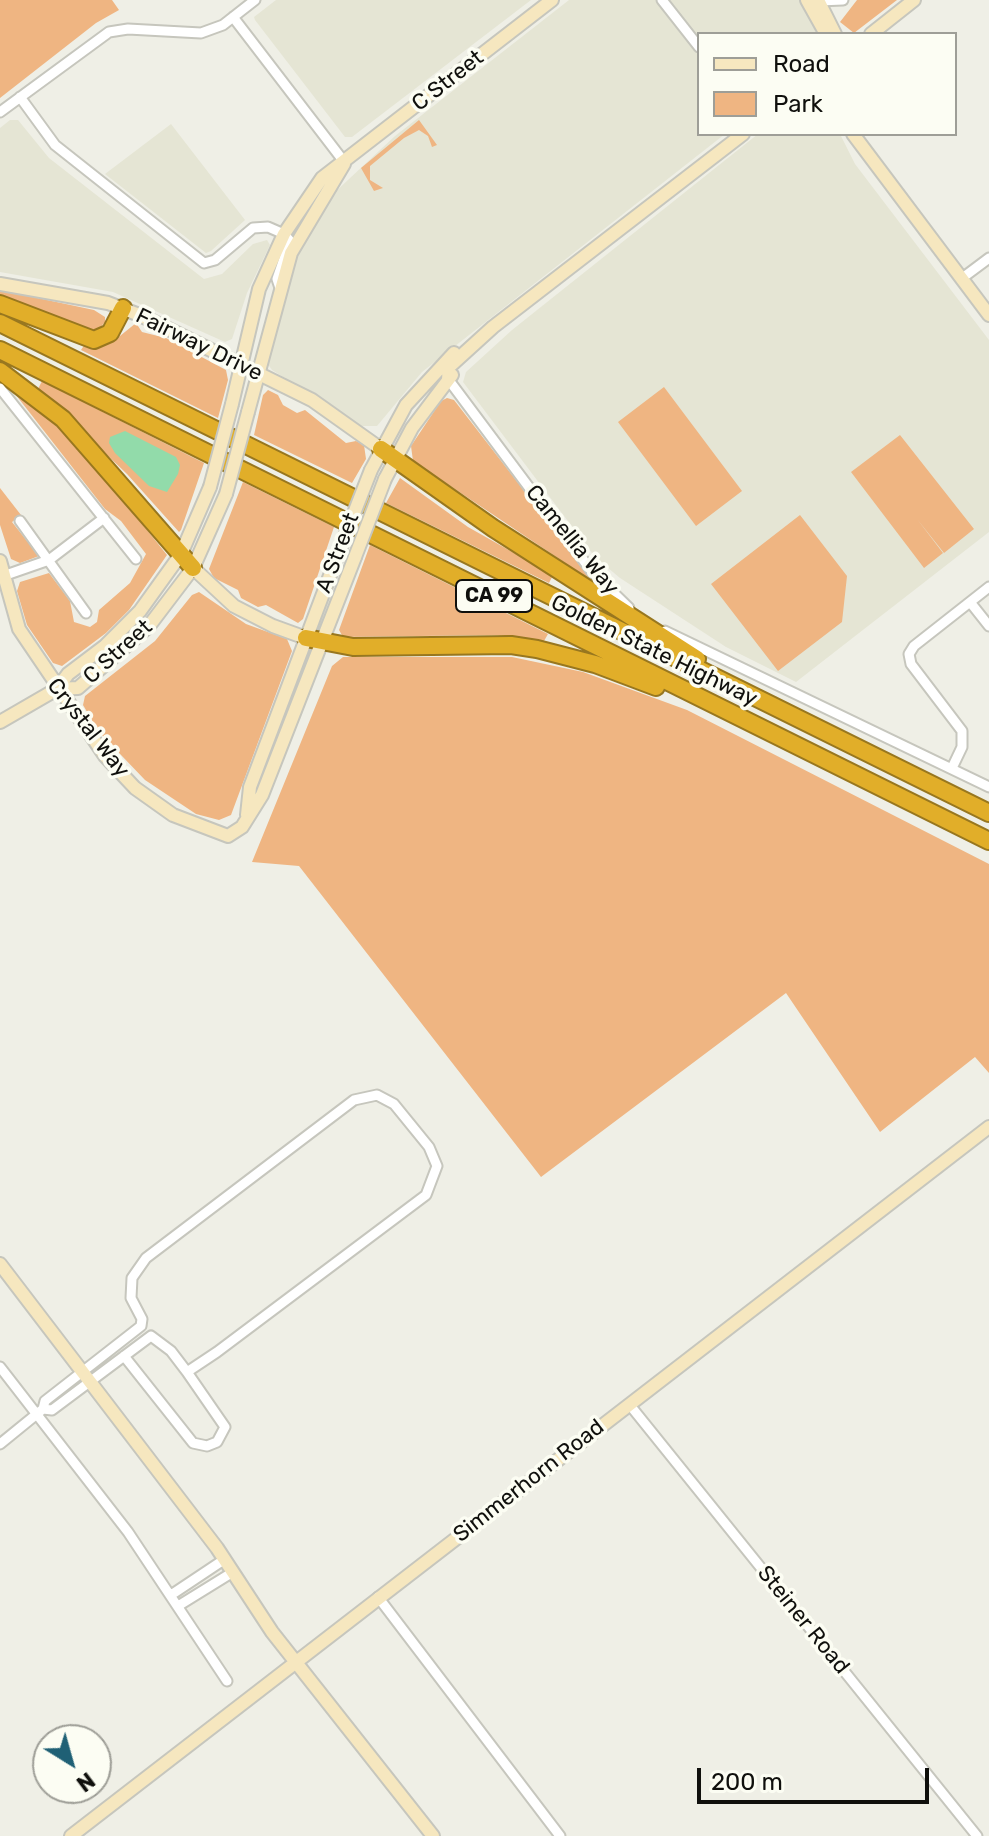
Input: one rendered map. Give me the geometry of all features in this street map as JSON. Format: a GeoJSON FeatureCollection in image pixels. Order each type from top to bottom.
{"type":"FeatureCollection","features":[{"type":"Feature","properties":{"kind":"highway"},"geometry":{"type":"LineString","coordinates":[[0,304],[94,340],[110,333],[123,308]]}},
{"type":"Feature","properties":{"kind":"highway","name":"Golden State Highway"},"geometry":{"type":"LineString","coordinates":[[0,323],[989,813]]}},
{"type":"Feature","properties":{"kind":"highway","name":"Golden State Highway"},"geometry":{"type":"LineString","coordinates":[[0,350],[989,841]]}},
{"type":"Feature","properties":{"kind":"highway"},"geometry":{"type":"LineString","coordinates":[[0,371],[63,419],[193,568]]}},
{"type":"Feature","properties":{"kind":"highway"},"geometry":{"type":"LineString","coordinates":[[388,454],[493,528],[769,706]]}},
{"type":"Feature","properties":{"kind":"highway"},"geometry":{"type":"LineString","coordinates":[[314,640],[353,647],[511,645],[537,649],[623,674],[780,737]]}},
{"type":"Feature","properties":{"kind":"street"},"geometry":{"type":"LineString","coordinates":[[0,112],[109,32],[128,29],[201,33],[233,17],[255,0]]}},
{"type":"Feature","properties":{"kind":"street","name":"C Street"},"geometry":{"type":"LineString","coordinates":[[57,689],[68,674],[105,646],[140,611],[181,554],[210,487],[259,289],[284,234],[322,178],[552,0]]}},
{"type":"Feature","properties":{"kind":"street"},"geometry":{"type":"LineString","coordinates":[[662,0],[697,44]]}},
{"type":"Feature","properties":{"kind":"street"},"geometry":{"type":"LineString","coordinates":[[815,0],[842,1]]}},
{"type":"Feature","properties":{"kind":"street"},"geometry":{"type":"LineString","coordinates":[[815,0],[825,32]]}},
{"type":"Feature","properties":{"kind":"street"},"geometry":{"type":"LineString","coordinates":[[815,0],[834,32]]}},
{"type":"Feature","properties":{"kind":"street"},"geometry":{"type":"LineString","coordinates":[[874,32],[914,0]]}},
{"type":"Feature","properties":{"kind":"street"},"geometry":{"type":"LineString","coordinates":[[233,17],[345,163]]}},
{"type":"Feature","properties":{"kind":"street"},"geometry":{"type":"LineString","coordinates":[[20,97],[55,145],[204,263],[215,260],[253,228],[268,227],[284,234],[290,241],[277,279],[280,288]]}},
{"type":"Feature","properties":{"kind":"street","name":"A Street"},"geometry":{"type":"LineString","coordinates":[[715,153],[718,145],[731,136]]}},
{"type":"Feature","properties":{"kind":"street","name":"A Street"},"geometry":{"type":"LineString","coordinates":[[236,833],[247,818],[250,787],[314,640],[355,557],[385,479],[388,454],[406,405],[435,369],[473,337],[493,327],[741,136]]}},
{"type":"Feature","properties":{"kind":"street"},"geometry":{"type":"LineString","coordinates":[[854,136],[989,315]]}},
{"type":"Feature","properties":{"kind":"street","name":"C Street"},"geometry":{"type":"LineString","coordinates":[[57,689],[78,688],[129,647],[193,568],[226,494],[291,253],[345,163]]}},
{"type":"Feature","properties":{"kind":"street"},"geometry":{"type":"LineString","coordinates":[[961,279],[989,258]]}},
{"type":"Feature","properties":{"kind":"street","name":"Fairway Drive"},"geometry":{"type":"LineString","coordinates":[[0,284],[123,308],[312,400],[388,454]]}},
{"type":"Feature","properties":{"kind":"street","name":"A Street"},"geometry":{"type":"LineString","coordinates":[[314,640],[340,549],[371,470],[388,454],[448,379],[481,346],[493,327]]}},
{"type":"Feature","properties":{"kind":"street","name":"Camellia Way"},"geometry":{"type":"LineString","coordinates":[[448,379],[593,573],[634,611],[668,632],[989,787]]}},
{"type":"Feature","properties":{"kind":"street"},"geometry":{"type":"LineString","coordinates":[[0,388],[136,559]]}},
{"type":"Feature","properties":{"kind":"street"},"geometry":{"type":"LineString","coordinates":[[3,576],[49,560],[104,518]]}},
{"type":"Feature","properties":{"kind":"street"},"geometry":{"type":"LineString","coordinates":[[20,521],[86,613]]}},
{"type":"Feature","properties":{"kind":"street","name":"Crystal Way"},"geometry":{"type":"LineString","coordinates":[[0,561],[19,629],[105,756],[143,794],[173,815],[228,836],[236,833]]}},
{"type":"Feature","properties":{"kind":"street"},"geometry":{"type":"LineString","coordinates":[[193,568],[234,606],[273,626],[314,640]]}},
{"type":"Feature","properties":{"kind":"street"},"geometry":{"type":"LineString","coordinates":[[952,768],[962,747],[962,731],[911,664],[909,654],[914,646],[989,587]]}},
{"type":"Feature","properties":{"kind":"street"},"geometry":{"type":"LineString","coordinates":[[970,602],[989,626]]}},
{"type":"Feature","properties":{"kind":"street"},"geometry":{"type":"LineString","coordinates":[[0,722],[57,689]]}},
{"type":"Feature","properties":{"kind":"street"},"geometry":{"type":"LineString","coordinates":[[87,1376],[141,1326],[142,1319],[131,1298],[132,1278],[146,1258],[354,1100],[377,1095],[394,1104],[429,1147],[437,1166],[426,1195],[187,1372]]}},
{"type":"Feature","properties":{"kind":"street","name":"Simmerhorn Road"},"geometry":{"type":"LineString","coordinates":[[71,1836],[989,1127]]}},
{"type":"Feature","properties":{"kind":"street"},"geometry":{"type":"LineString","coordinates":[[0,1264],[225,1559],[297,1662],[433,1836]]}},
{"type":"Feature","properties":{"kind":"street"},"geometry":{"type":"LineString","coordinates":[[0,1444],[39,1412],[45,1401],[124,1356],[151,1336],[171,1351],[222,1417],[225,1427],[217,1442],[207,1446],[193,1443],[124,1356]]}},
{"type":"Feature","properties":{"kind":"street"},"geometry":{"type":"LineString","coordinates":[[0,1367],[39,1412],[128,1532],[227,1681]]}},
{"type":"Feature","properties":{"kind":"street","name":"Steiner Road"},"geometry":{"type":"LineString","coordinates":[[629,1404],[977,1836]]}},
{"type":"Feature","properties":{"kind":"street"},"geometry":{"type":"LineString","coordinates":[[171,1595],[225,1559]]}},
{"type":"Feature","properties":{"kind":"street"},"geometry":{"type":"LineString","coordinates":[[178,1606],[233,1572]]}},
{"type":"Feature","properties":{"kind":"street"},"geometry":{"type":"LineString","coordinates":[[378,1597],[560,1836]]}},
{"type":"Feature","properties":{"kind":"shaded area"},"geometry":{"type":"Polygon","coordinates":[[[276,0],[531,0],[352,137],[345,137],[255,20],[254,17],[276,0]]]}},
{"type":"Feature","properties":{"kind":"shaded area"},"geometry":{"type":"Polygon","coordinates":[[[569,0],[801,0],[821,32],[697,32],[697,136],[722,136],[422,372],[377,426],[360,426],[272,370],[267,363],[294,258],[333,194],[395,136],[569,0]]]}},
{"type":"Feature","properties":{"kind":"shaded area"},"geometry":{"type":"Polygon","coordinates":[[[10,120],[18,120],[49,158],[204,279],[222,274],[253,244],[267,240],[270,245],[247,293],[232,339],[225,342],[113,292],[0,272],[0,128],[10,120]]]}},
{"type":"Feature","properties":{"kind":"shaded area"},"geometry":{"type":"Polygon","coordinates":[[[171,124],[245,220],[206,253],[105,174],[171,124]]]}},
{"type":"Feature","properties":{"kind":"shaded area"},"geometry":{"type":"Polygon","coordinates":[[[755,136],[841,136],[855,164],[989,340],[989,532],[796,682],[726,647],[620,578],[595,557],[463,382],[466,372],[512,330],[755,136]]]}},
{"type":"Feature","properties":{"kind":"shaded area"},"geometry":{"type":"Polygon","coordinates":[[[125,431],[176,457],[180,465],[178,474],[167,492],[149,486],[115,453],[109,443],[110,437],[125,431]]]}},
{"type":"Feature","properties":{"kind":"green space"},"geometry":{"type":"Polygon","coordinates":[[[0,0],[112,0],[119,10],[96,23],[0,98],[0,0]]]}},
{"type":"Feature","properties":{"kind":"green space"},"geometry":{"type":"Polygon","coordinates":[[[857,0],[897,0],[855,32],[840,22],[857,0]]]}},
{"type":"Feature","properties":{"kind":"green space"},"geometry":{"type":"Polygon","coordinates":[[[419,120],[437,145],[432,147],[428,136],[419,130],[404,138],[370,166],[370,180],[383,188],[374,191],[361,168],[419,120]]]}},
{"type":"Feature","properties":{"kind":"green space"},"geometry":{"type":"Polygon","coordinates":[[[0,290],[94,310],[105,317],[105,322],[97,331],[89,331],[0,295],[0,290]]]}},
{"type":"Feature","properties":{"kind":"green space"},"geometry":{"type":"Polygon","coordinates":[[[136,323],[142,332],[166,338],[226,370],[228,380],[218,418],[81,350],[85,344],[105,344],[115,340],[136,323]]]}},
{"type":"Feature","properties":{"kind":"green space"},"geometry":{"type":"Polygon","coordinates":[[[5,381],[41,407],[99,470],[167,555],[129,610],[106,633],[62,666],[53,663],[27,625],[17,591],[20,582],[49,573],[70,601],[74,622],[90,627],[97,622],[99,610],[130,583],[146,554],[121,521],[105,509],[5,381]]]}},
{"type":"Feature","properties":{"kind":"green space"},"geometry":{"type":"Polygon","coordinates":[[[42,381],[204,463],[179,532],[127,474],[38,389],[42,381]]]}},
{"type":"Feature","properties":{"kind":"green space"},"geometry":{"type":"Polygon","coordinates":[[[664,387],[742,491],[696,526],[618,422],[664,387]]]}},
{"type":"Feature","properties":{"kind":"green space"},"geometry":{"type":"Polygon","coordinates":[[[268,390],[278,395],[283,405],[297,413],[305,410],[346,443],[356,441],[364,445],[366,459],[352,483],[254,435],[263,395],[268,390]]]}},
{"type":"Feature","properties":{"kind":"green space"},"geometry":{"type":"Polygon","coordinates":[[[447,398],[454,400],[577,559],[616,597],[413,461],[411,446],[441,401],[447,398]]]}},
{"type":"Feature","properties":{"kind":"green space"},"geometry":{"type":"Polygon","coordinates":[[[900,435],[974,529],[944,553],[917,519],[943,553],[924,568],[851,472],[900,435]]]}},
{"type":"Feature","properties":{"kind":"green space"},"geometry":{"type":"Polygon","coordinates":[[[400,478],[468,527],[553,575],[549,583],[386,503],[400,478]]]}},
{"type":"Feature","properties":{"kind":"green space"},"geometry":{"type":"Polygon","coordinates":[[[243,482],[334,527],[303,619],[298,623],[266,605],[258,607],[241,598],[238,590],[214,578],[209,569],[243,482]]]}},
{"type":"Feature","properties":{"kind":"green space"},"geometry":{"type":"Polygon","coordinates":[[[0,488],[21,515],[12,522],[39,556],[20,563],[11,559],[0,525],[0,488]]]}},
{"type":"Feature","properties":{"kind":"green space"},"geometry":{"type":"Polygon","coordinates":[[[800,515],[847,576],[842,622],[778,671],[711,584],[800,515]]]}},
{"type":"Feature","properties":{"kind":"green space"},"geometry":{"type":"Polygon","coordinates":[[[370,545],[548,634],[544,641],[497,635],[343,637],[339,630],[370,545]]]}},
{"type":"Feature","properties":{"kind":"green space"},"geometry":{"type":"Polygon","coordinates":[[[199,592],[246,624],[287,639],[292,651],[231,815],[219,820],[196,814],[145,780],[99,732],[83,705],[85,696],[155,641],[192,595],[199,592]]]}},
{"type":"Feature","properties":{"kind":"green space"},"geometry":{"type":"Polygon","coordinates":[[[343,657],[512,657],[583,672],[687,710],[989,864],[989,1073],[975,1057],[880,1132],[786,993],[541,1177],[299,866],[252,862],[332,666],[343,657]]]}}]}
